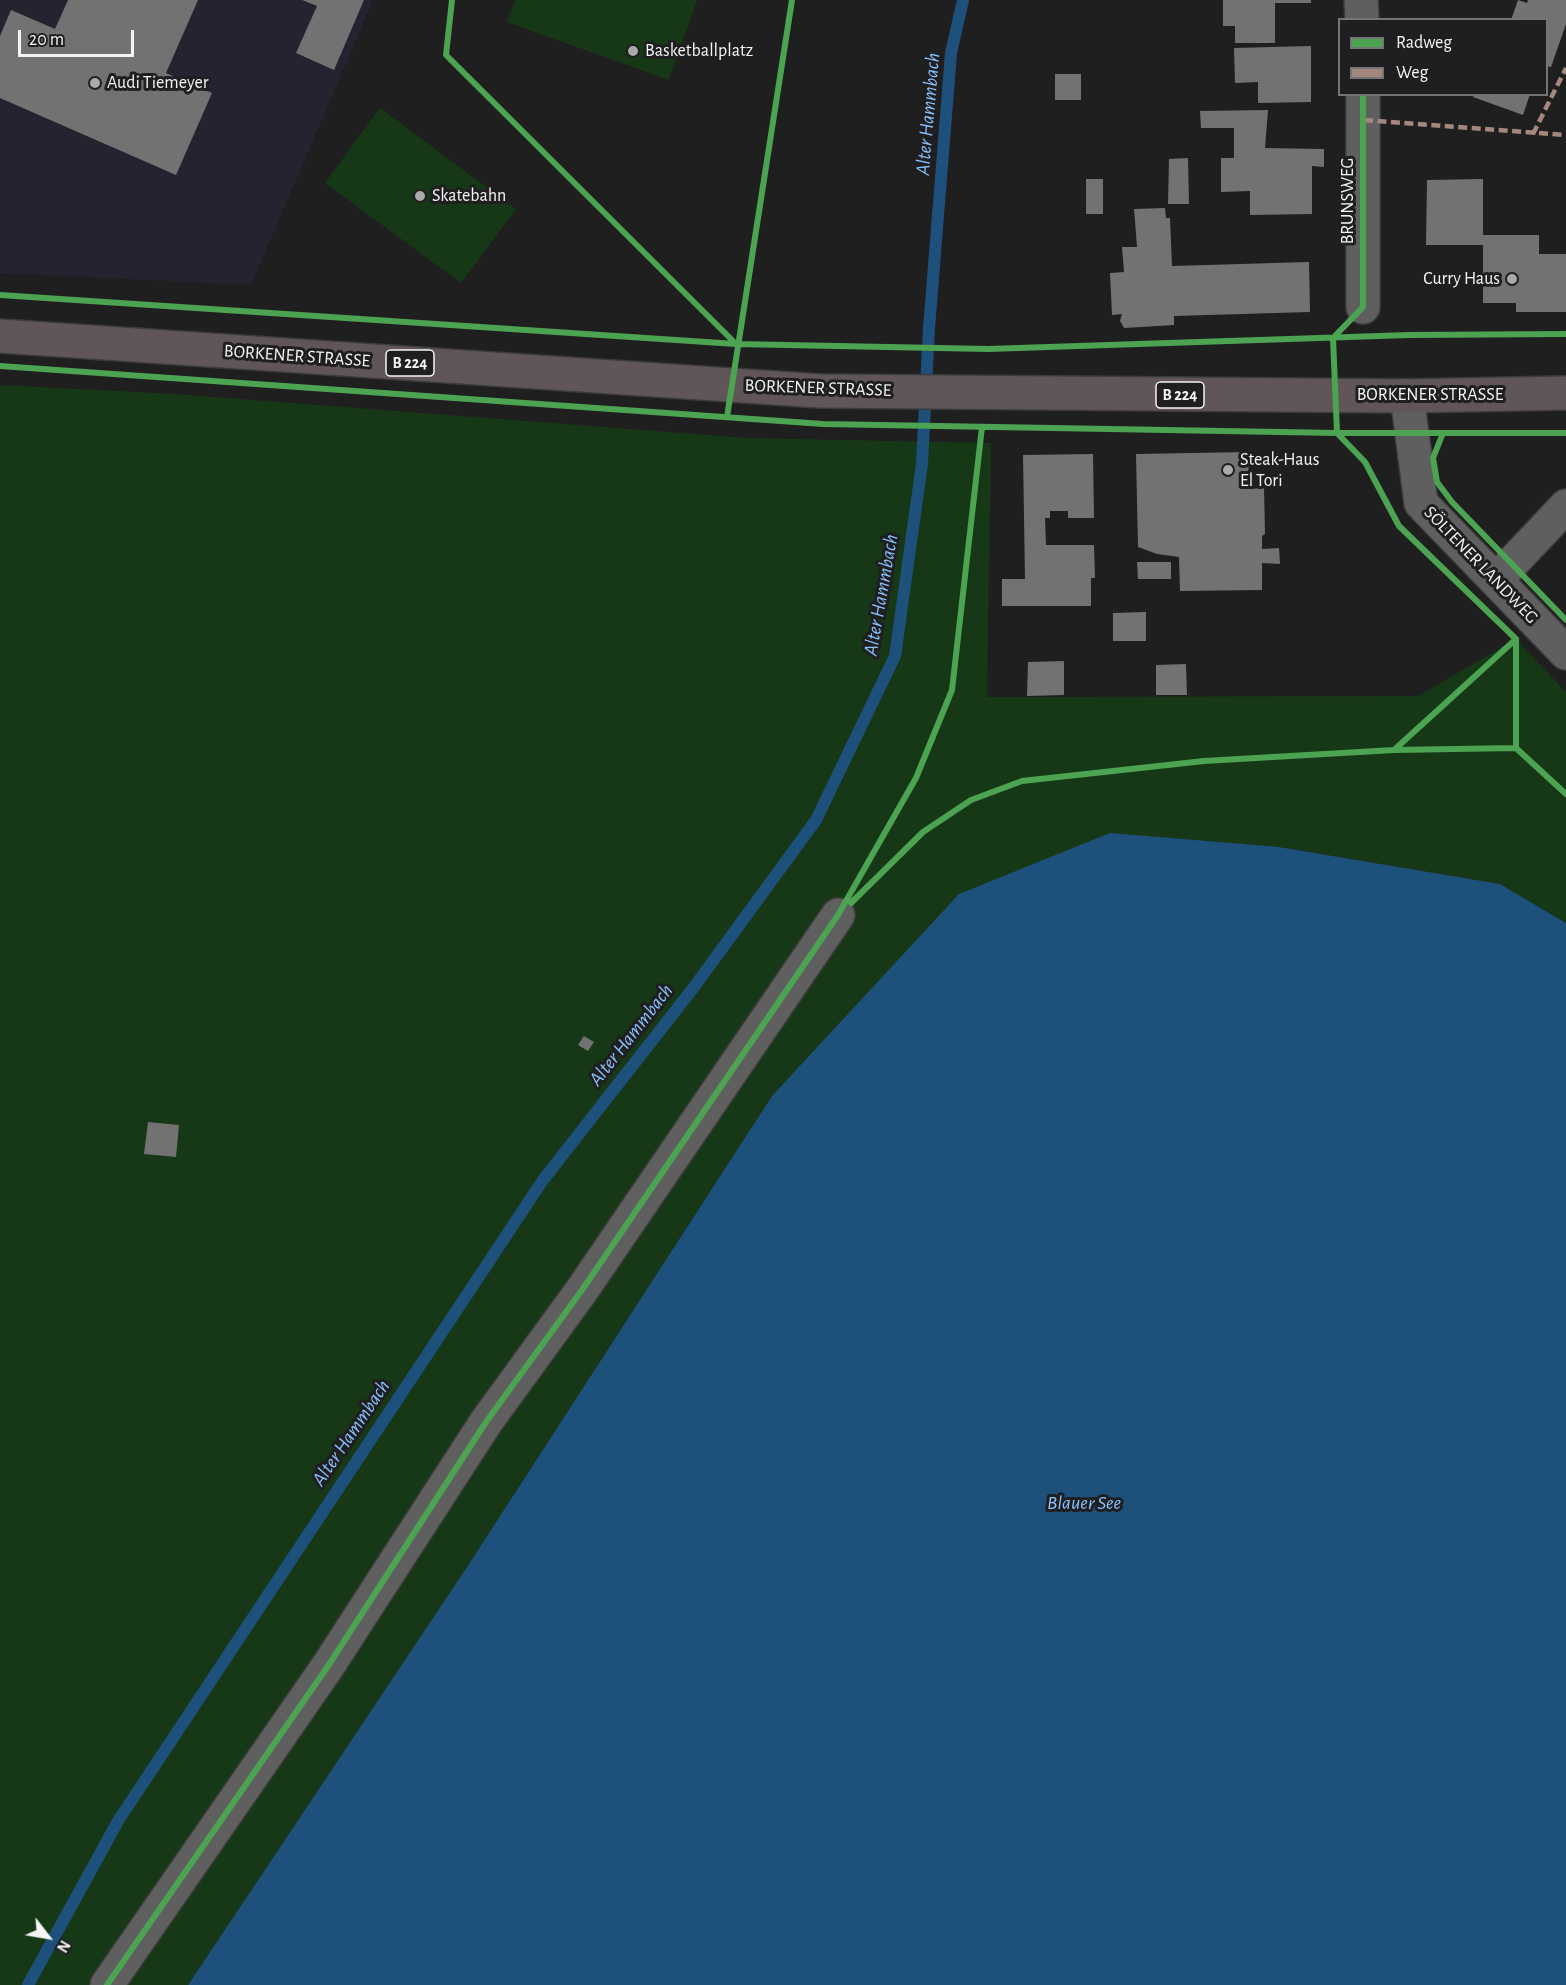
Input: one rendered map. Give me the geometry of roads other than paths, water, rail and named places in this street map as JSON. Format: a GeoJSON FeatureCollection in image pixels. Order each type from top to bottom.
{"type":"FeatureCollection","features":[{"type":"Feature","properties":{"kind":"main road","name":"BORKENER STRASSE"},"geometry":{"type":"LineString","coordinates":[[0,336],[820,391],[1407,396],[1566,393]]}},
{"type":"Feature","properties":{"kind":"street"},"geometry":{"type":"LineString","coordinates":[[1361,0],[1362,18]]}},
{"type":"Feature","properties":{"kind":"street","name":"BRUNSWEG"},"geometry":{"type":"LineString","coordinates":[[1363,96],[1363,307]]}},
{"type":"Feature","properties":{"kind":"street","name":"SÖLTENER LANDWEG"},"geometry":{"type":"LineString","coordinates":[[1407,396],[1421,503],[1496,580],[1523,628],[1566,653]]}},
{"type":"Feature","properties":{"kind":"street"},"geometry":{"type":"LineString","coordinates":[[1496,580],[1566,506]]}},
{"type":"Feature","properties":{"kind":"street"},"geometry":{"type":"LineString","coordinates":[[107,1985],[328,1666],[486,1422],[582,1290],[838,915]]}},
{"type":"Feature","properties":{"kind":"water","name":"Blauer See"},"geometry":{"type":"Polygon","coordinates":[[[1110,833],[1279,847],[1500,884],[1566,923],[1566,1985],[188,1985],[467,1567],[772,1096],[959,894],[1110,833]]]}},
{"type":"Feature","properties":{"kind":"waterway","name":"Alter Hammbach"},"geometry":{"type":"LineString","coordinates":[[28,1985],[118,1821],[543,1180],[694,987],[816,820],[895,656],[922,464],[929,328],[951,53],[963,0]]}},
{"type":"Feature","properties":{"kind":"place","name":"Basketballplatz"},"geometry":{"type":"Point","coordinates":[633,51]}},
{"type":"Feature","properties":{"kind":"place","name":"Audi Tiemeyer"},"geometry":{"type":"Point","coordinates":[95,83]}},
{"type":"Feature","properties":{"kind":"place","name":"Skatebahn"},"geometry":{"type":"Point","coordinates":[420,196]}},
{"type":"Feature","properties":{"kind":"place","name":"Curry Haus"},"geometry":{"type":"Point","coordinates":[1512,279]}},
{"type":"Feature","properties":{"kind":"place","name":"Steak-Haus El Tori"},"geometry":{"type":"Point","coordinates":[1228,470]}}]}
